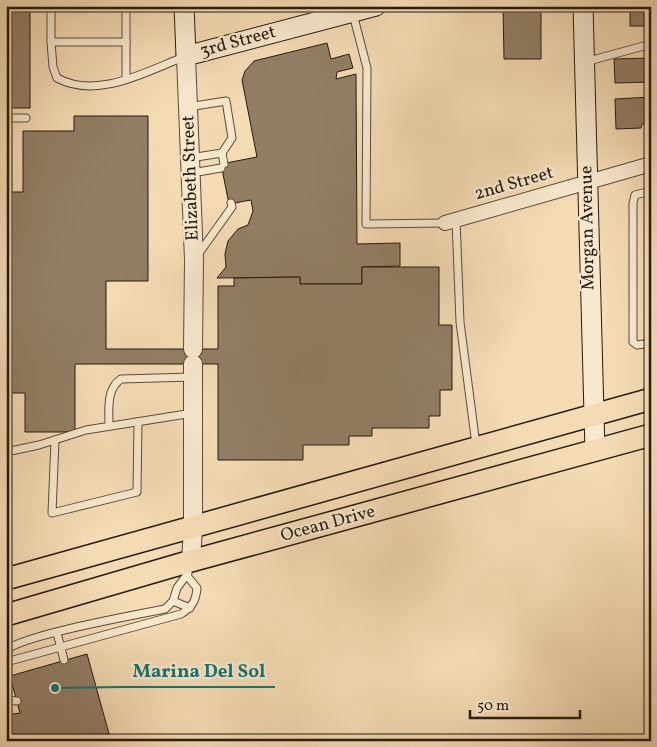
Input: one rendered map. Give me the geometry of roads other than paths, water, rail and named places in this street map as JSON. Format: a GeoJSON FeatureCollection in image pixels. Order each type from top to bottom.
{"type":"FeatureCollection","features":[{"type":"Feature","properties":{"kind":"main road","name":"Elizabeth Street"},"geometry":{"type":"LineString","coordinates":[[184,6],[186,56]]}},
{"type":"Feature","properties":{"kind":"main road","name":"3rd Street"},"geometry":{"type":"LineString","coordinates":[[186,56],[376,6]]}},
{"type":"Feature","properties":{"kind":"main road","name":"Morgan Avenue"},"geometry":{"type":"LineString","coordinates":[[583,6],[595,451]]}},
{"type":"Feature","properties":{"kind":"main road","name":"Ocean Drive"},"geometry":{"type":"LineString","coordinates":[[6,579],[651,399]]}},
{"type":"Feature","properties":{"kind":"main road","name":"Ocean Drive"},"geometry":{"type":"LineString","coordinates":[[6,615],[189,569],[651,435]]}},
{"type":"Feature","properties":{"kind":"street","name":"Elizabeth Street"},"geometry":{"type":"LineString","coordinates":[[186,56],[194,260],[193,528],[189,569]]}},
{"type":"Feature","properties":{"kind":"street","name":"2nd Street"},"geometry":{"type":"LineString","coordinates":[[451,222],[651,164]]}},
{"type":"Feature","properties":{"kind":"lane"},"geometry":{"type":"LineString","coordinates":[[51,6],[50,42],[53,67],[57,78],[68,84],[97,86],[126,79],[186,56]]}},
{"type":"Feature","properties":{"kind":"lane"},"geometry":{"type":"LineString","coordinates":[[126,6],[126,79]]}},
{"type":"Feature","properties":{"kind":"lane"},"geometry":{"type":"LineString","coordinates":[[353,12],[367,68],[366,224],[451,222],[460,322],[477,448]]}},
{"type":"Feature","properties":{"kind":"lane"},"geometry":{"type":"LineString","coordinates":[[50,42],[126,42]]}},
{"type":"Feature","properties":{"kind":"lane"},"geometry":{"type":"LineString","coordinates":[[584,62],[651,44]]}},
{"type":"Feature","properties":{"kind":"lane"},"geometry":{"type":"LineString","coordinates":[[188,106],[226,101],[232,138],[222,153],[190,165]]}},
{"type":"Feature","properties":{"kind":"lane"},"geometry":{"type":"LineString","coordinates":[[6,118],[26,118]]}},
{"type":"Feature","properties":{"kind":"lane"},"geometry":{"type":"LineString","coordinates":[[190,165],[223,166],[222,153]]}},
{"type":"Feature","properties":{"kind":"lane"},"geometry":{"type":"LineString","coordinates":[[651,191],[635,195],[633,203],[633,342],[637,345],[651,343]]}},
{"type":"Feature","properties":{"kind":"lane"},"geometry":{"type":"LineString","coordinates":[[194,260],[232,208],[231,203]]}},
{"type":"Feature","properties":{"kind":"lane"},"geometry":{"type":"LineString","coordinates":[[109,426],[110,398],[114,383],[121,379],[193,363]]}},
{"type":"Feature","properties":{"kind":"lane"},"geometry":{"type":"LineString","coordinates":[[6,452],[86,430],[193,413]]}},
{"type":"Feature","properties":{"kind":"lane"},"geometry":{"type":"LineString","coordinates":[[55,440],[52,513],[137,492],[138,422]]}},
{"type":"Feature","properties":{"kind":"lane"},"geometry":{"type":"LineString","coordinates":[[6,651],[23,642],[57,633],[165,609],[173,601],[177,588],[189,569]]}},
{"type":"Feature","properties":{"kind":"lane"},"geometry":{"type":"LineString","coordinates":[[6,662],[166,620],[190,608],[196,600],[196,588],[189,569]]}},
{"type":"Feature","properties":{"kind":"lane"},"geometry":{"type":"LineString","coordinates":[[173,601],[190,608]]}},
{"type":"Feature","properties":{"kind":"lane"},"geometry":{"type":"LineString","coordinates":[[57,633],[64,660]]}},
{"type":"Feature","properties":{"kind":"lane"},"geometry":{"type":"LineString","coordinates":[[6,700],[17,701]]}},
{"type":"Feature","properties":{"kind":"place","name":"Marina Del Sol"},"geometry":{"type":"Point","coordinates":[55,688]}}]}
